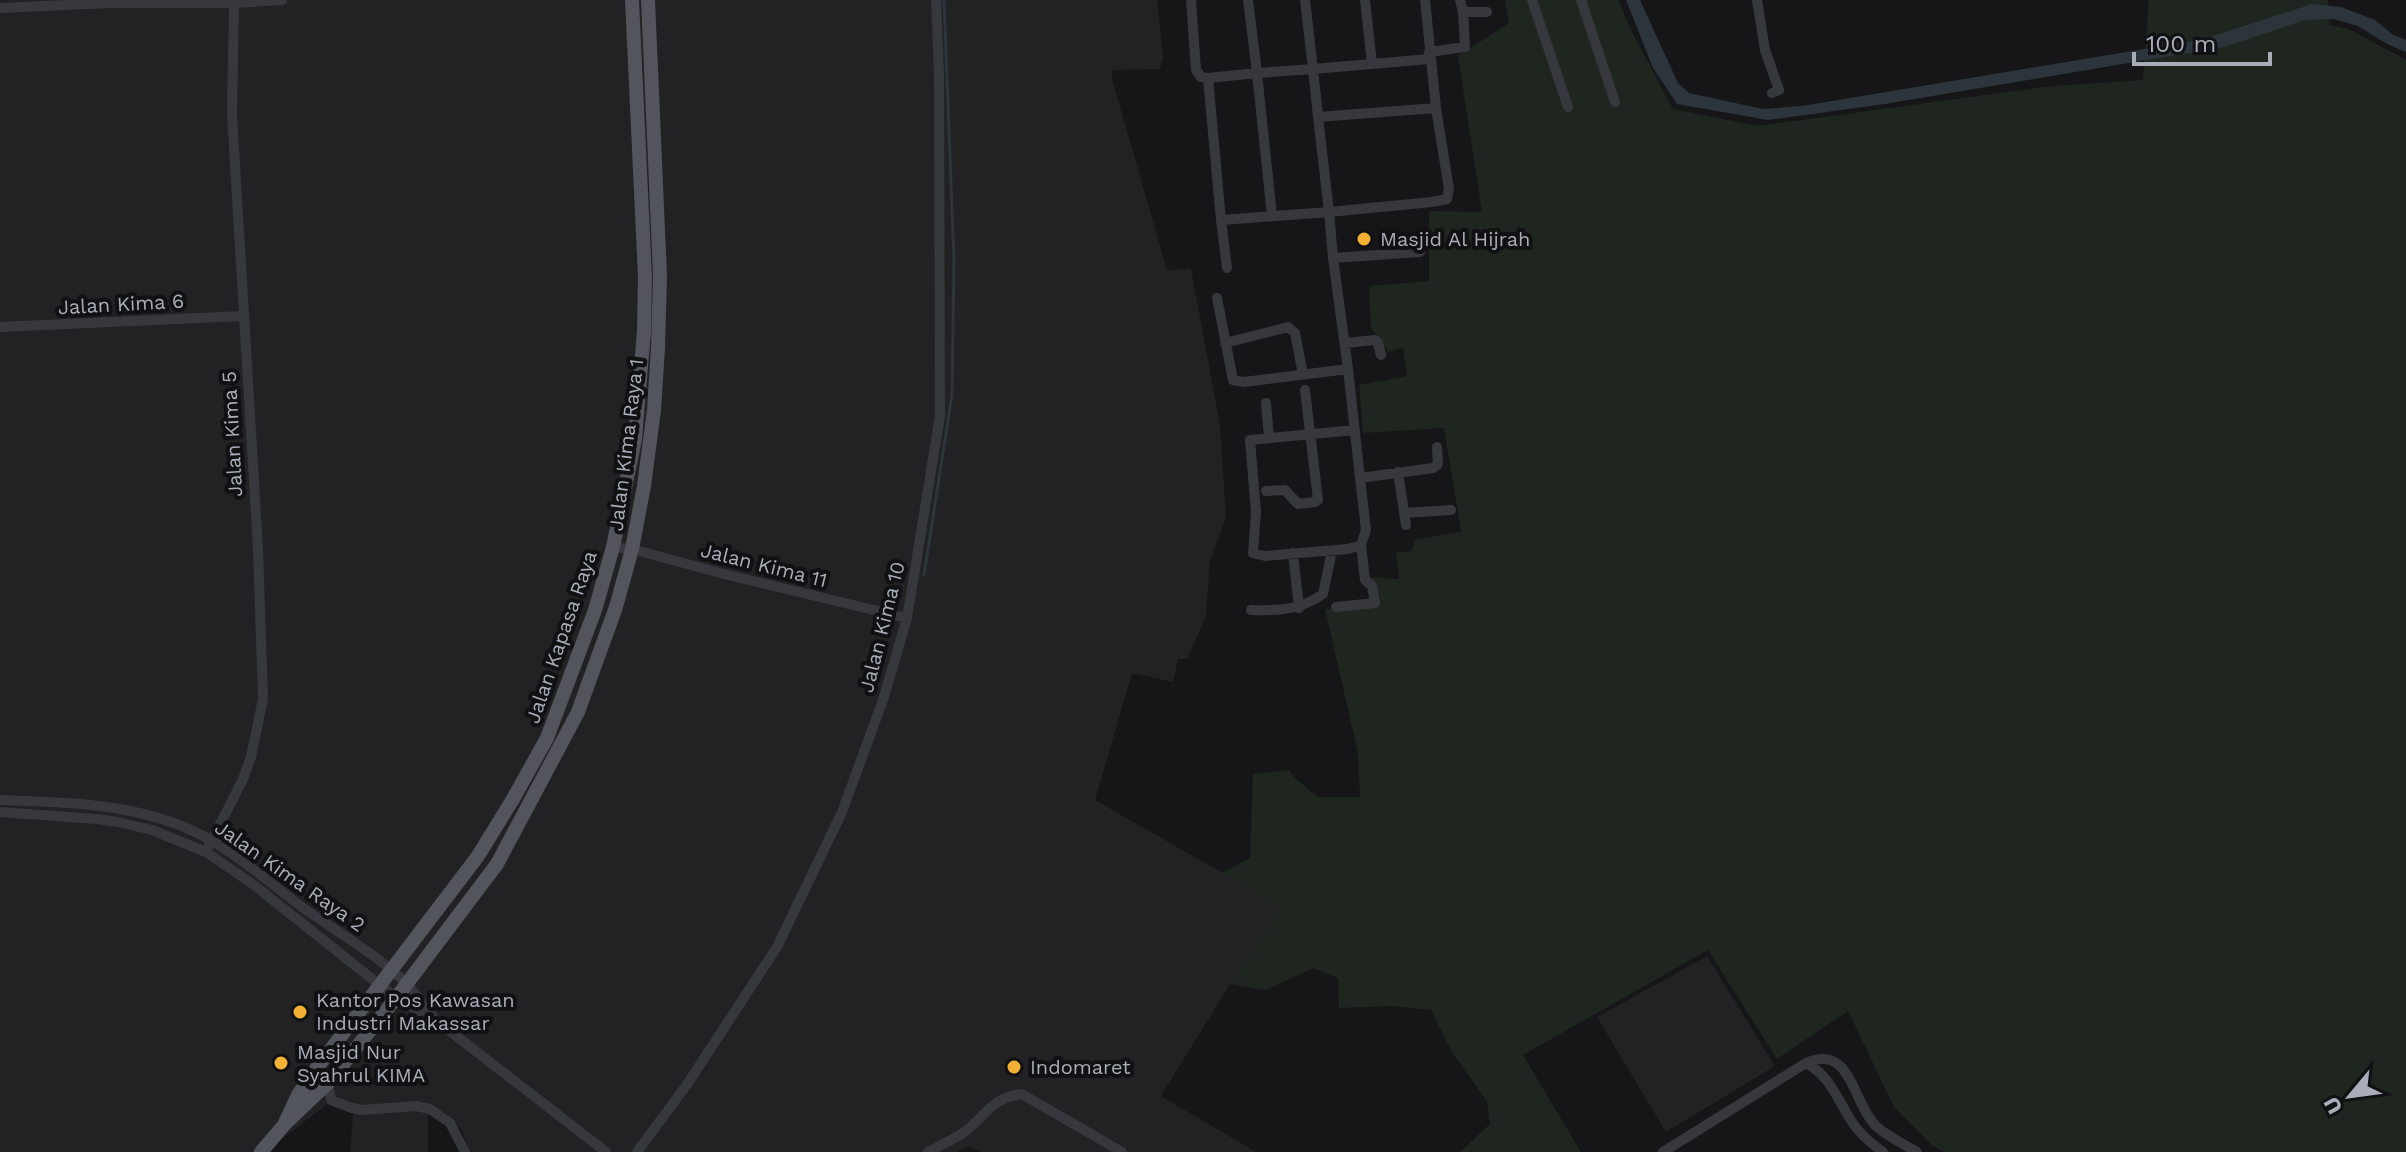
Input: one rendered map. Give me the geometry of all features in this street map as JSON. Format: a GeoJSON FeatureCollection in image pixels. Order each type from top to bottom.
{"type":"FeatureCollection","features":[{"type":"Feature","properties":{"kind":"main road","name":"Jalan Kapasa Raya"},"geometry":{"type":"LineString","coordinates":[[261,1152],[284,1125],[298,1095],[316,1069],[478,856],[547,738],[595,610],[613,547],[635,439],[645,304],[632,0]]}},
{"type":"Feature","properties":{"kind":"main road","name":"Jalan Kima Raya 1"},"geometry":{"type":"LineString","coordinates":[[284,1125],[328,1083],[497,864],[578,712],[616,607],[632,549],[644,486],[660,318],[648,0]]}},
{"type":"Feature","properties":{"kind":"street"},"geometry":{"type":"LineString","coordinates":[[0,8],[282,0]]}},
{"type":"Feature","properties":{"kind":"street","name":"Jalan Kima 10"},"geometry":{"type":"LineString","coordinates":[[637,1152],[688,1083],[777,947],[842,812],[883,700],[907,618],[942,391],[936,0]]}},
{"type":"Feature","properties":{"kind":"street"},"geometry":{"type":"LineString","coordinates":[[1191,0],[1196,70],[1201,77],[1208,78],[1372,64],[1465,47],[1460,0]]}},
{"type":"Feature","properties":{"kind":"street"},"geometry":{"type":"LineString","coordinates":[[1248,0],[1272,216]]}},
{"type":"Feature","properties":{"kind":"street"},"geometry":{"type":"LineString","coordinates":[[1305,0],[1366,530],[1361,545],[1365,580],[1372,586],[1375,603],[1336,607]]}},
{"type":"Feature","properties":{"kind":"street"},"geometry":{"type":"LineString","coordinates":[[1365,0],[1372,64]]}},
{"type":"Feature","properties":{"kind":"street"},"geometry":{"type":"LineString","coordinates":[[1221,220],[1447,199],[1449,189],[1429,56],[1425,0]]}},
{"type":"Feature","properties":{"kind":"street"},"geometry":{"type":"LineString","coordinates":[[1532,0],[1568,107]]}},
{"type":"Feature","properties":{"kind":"street"},"geometry":{"type":"LineString","coordinates":[[1581,0],[1615,102]]}},
{"type":"Feature","properties":{"kind":"street"},"geometry":{"type":"LineString","coordinates":[[1757,0],[1765,50],[1779,90],[1772,93]]}},
{"type":"Feature","properties":{"kind":"street","name":"Jalan Kima 5"},"geometry":{"type":"LineString","coordinates":[[206,852],[243,779],[251,757],[263,699],[258,549],[232,114],[234,3]]}},
{"type":"Feature","properties":{"kind":"street"},"geometry":{"type":"LineString","coordinates":[[1463,12],[1487,12]]}},
{"type":"Feature","properties":{"kind":"street"},"geometry":{"type":"LineString","coordinates":[[1208,78],[1227,268]]}},
{"type":"Feature","properties":{"kind":"street"},"geometry":{"type":"LineString","coordinates":[[1318,117],[1436,108]]}},
{"type":"Feature","properties":{"kind":"street"},"geometry":{"type":"LineString","coordinates":[[1333,258],[1420,252]]}},
{"type":"Feature","properties":{"kind":"street"},"geometry":{"type":"LineString","coordinates":[[1217,298],[1231,377],[1238,383],[1348,369]]}},
{"type":"Feature","properties":{"kind":"street","name":"Jalan Kima 6"},"geometry":{"type":"LineString","coordinates":[[0,327],[243,316]]}},
{"type":"Feature","properties":{"kind":"street"},"geometry":{"type":"LineString","coordinates":[[1225,343],[1288,327],[1295,333],[1303,374]]}},
{"type":"Feature","properties":{"kind":"street"},"geometry":{"type":"LineString","coordinates":[[1345,343],[1375,340],[1381,355]]}},
{"type":"Feature","properties":{"kind":"street"},"geometry":{"type":"LineString","coordinates":[[1266,491],[1285,490],[1298,504],[1317,502],[1305,390]]}},
{"type":"Feature","properties":{"kind":"street"},"geometry":{"type":"LineString","coordinates":[[1266,403],[1269,438]]}},
{"type":"Feature","properties":{"kind":"street"},"geometry":{"type":"LineString","coordinates":[[1355,430],[1255,439],[1250,443],[1256,512],[1252,550],[1255,555],[1265,556],[1332,551],[1361,545]]}},
{"type":"Feature","properties":{"kind":"street"},"geometry":{"type":"LineString","coordinates":[[1360,478],[1436,466],[1437,447]]}},
{"type":"Feature","properties":{"kind":"street"},"geometry":{"type":"LineString","coordinates":[[1398,472],[1405,519],[1451,510]]}},
{"type":"Feature","properties":{"kind":"street","name":"Jalan Kima 11"},"geometry":{"type":"LineString","coordinates":[[613,547],[632,549],[907,618]]}},
{"type":"Feature","properties":{"kind":"street"},"geometry":{"type":"LineString","coordinates":[[1251,610],[1299,608],[1323,594],[1332,551]]}},
{"type":"Feature","properties":{"kind":"street"},"geometry":{"type":"LineString","coordinates":[[1293,553],[1299,608]]}},
{"type":"Feature","properties":{"kind":"street","name":"Jalan Kima Raya 2"},"geometry":{"type":"LineString","coordinates":[[0,800],[104,805],[175,824],[213,841],[407,984]]}},
{"type":"Feature","properties":{"kind":"street","name":"Jalan Kima Raya 2"},"geometry":{"type":"LineString","coordinates":[[0,812],[118,822],[152,830],[206,852],[254,885],[396,998]]}},
{"type":"Feature","properties":{"kind":"street"},"geometry":{"type":"LineString","coordinates":[[407,984],[437,1021]]}},
{"type":"Feature","properties":{"kind":"street"},"geometry":{"type":"LineString","coordinates":[[396,998],[437,1021],[606,1152]]}},
{"type":"Feature","properties":{"kind":"street"},"geometry":{"type":"LineString","coordinates":[[1663,1152],[1806,1063],[1828,1057],[1840,1064],[1877,1128],[1917,1152]]}},
{"type":"Feature","properties":{"kind":"street"},"geometry":{"type":"LineString","coordinates":[[1806,1063],[1829,1080],[1856,1127],[1883,1152]]}},
{"type":"Feature","properties":{"kind":"street"},"geometry":{"type":"LineString","coordinates":[[328,1083],[331,1100]]}},
{"type":"Feature","properties":{"kind":"street"},"geometry":{"type":"LineString","coordinates":[[928,1152],[961,1135],[996,1101],[1022,1094],[1122,1152]]}},
{"type":"Feature","properties":{"kind":"street"},"geometry":{"type":"LineString","coordinates":[[312,1101],[331,1100],[362,1110],[416,1106],[430,1109],[450,1123],[465,1152]]}},
{"type":"Feature","properties":{"kind":"shaded area"},"geometry":{"type":"Polygon","coordinates":[[[0,0],[1157,0],[1163,57],[1160,69],[1112,70],[1112,79],[1167,270],[1191,269],[1220,425],[1226,518],[1210,560],[1206,616],[1187,659],[1178,659],[1173,682],[1132,673],[1095,800],[1282,907],[1161,1096],[1256,1152],[980,1152],[970,1146],[957,1152],[470,1152],[462,1130],[444,1112],[428,1115],[428,1152],[350,1152],[354,1103],[338,1096],[278,1142],[271,1152],[0,1152],[0,0]]]}},
{"type":"Feature","properties":{"kind":"shaded area"},"geometry":{"type":"Polygon","coordinates":[[[1505,0],[1618,0],[1673,109],[1757,126],[2053,86],[2143,80],[2149,0],[2328,0],[2329,25],[2349,29],[2406,60],[2406,1152],[1944,1152],[1933,1146],[1894,1107],[1848,1011],[1777,1059],[1708,950],[1523,1055],[1581,1152],[1460,1152],[1490,1124],[1487,1101],[1453,1054],[1431,1010],[1394,1006],[1339,1008],[1338,978],[1313,968],[1266,990],[1230,984],[1282,907],[1222,873],[1250,858],[1253,774],[1289,770],[1318,797],[1360,797],[1358,753],[1325,609],[1373,605],[1367,577],[1399,579],[1396,553],[1411,551],[1416,539],[1461,532],[1444,428],[1363,433],[1359,385],[1407,376],[1403,348],[1388,352],[1371,327],[1369,286],[1429,281],[1429,211],[1482,212],[1458,56],[1509,23],[1505,0]]]}},
{"type":"Feature","properties":{"kind":"shaded area"},"geometry":{"type":"Polygon","coordinates":[[[1626,0],[1640,0],[1678,83],[1689,93],[1763,109],[1802,106],[2204,39],[2312,4],[2341,7],[2375,20],[2392,34],[2406,40],[2406,52],[2358,26],[2334,19],[2305,20],[2224,47],[1885,104],[1768,120],[1677,104],[1653,68],[1626,0]]]}},
{"type":"Feature","properties":{"kind":"shaded area"},"geometry":{"type":"Polygon","coordinates":[[[1707,956],[1775,1066],[1666,1132],[1597,1017],[1707,956]]]}},
{"type":"Feature","properties":{"kind":"waterway"},"geometry":{"type":"LineString","coordinates":[[924,575],[952,395],[954,261],[944,0]]}},
{"type":"Feature","properties":{"kind":"place","name":"Masjid Al Hijrah"},"geometry":{"type":"Point","coordinates":[1364,239]}},
{"type":"Feature","properties":{"kind":"place","name":"Kantor Pos Kawasan Industri Makassar"},"geometry":{"type":"Point","coordinates":[300,1012]}},
{"type":"Feature","properties":{"kind":"place","name":"Masjid Nur Syahrul KIMA"},"geometry":{"type":"Point","coordinates":[281,1063]}},
{"type":"Feature","properties":{"kind":"place","name":"Indomaret"},"geometry":{"type":"Point","coordinates":[1014,1067]}}]}
